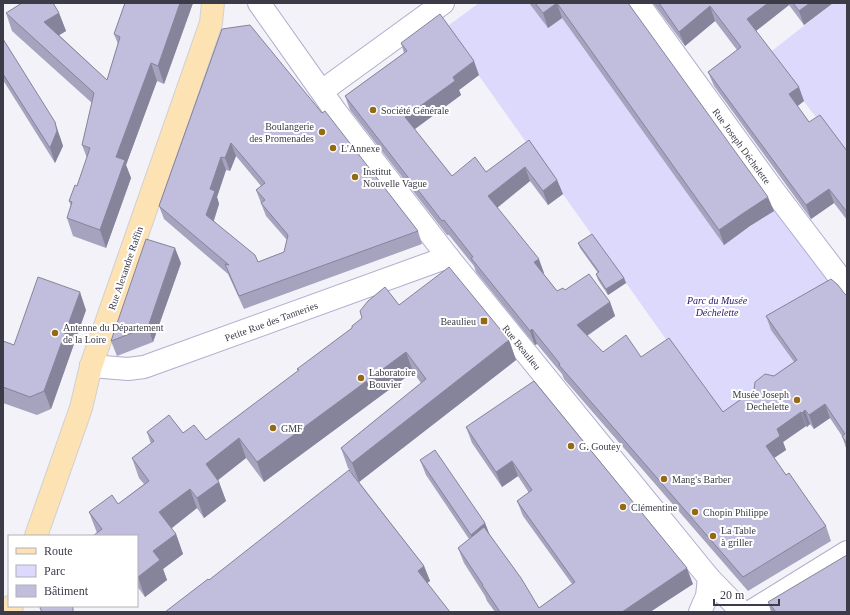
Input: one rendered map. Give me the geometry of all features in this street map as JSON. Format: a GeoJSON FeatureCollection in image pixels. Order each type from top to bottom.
{"type":"FeatureCollection","features":[{"type":"Feature","properties":{"kind":"main road","name":"Rue Alexandre Raffin"},"geometry":{"type":"LineString","coordinates":[[36,535],[81,408],[91,366],[212,13]]}},
{"type":"Feature","properties":{"kind":"street"},"geometry":{"type":"LineString","coordinates":[[212,13],[224,3]]}},
{"type":"Feature","properties":{"kind":"street","name":"Rue Beaulieu"},"geometry":{"type":"LineString","coordinates":[[260,3],[336,112],[448,257],[709,578],[742,612]]}},
{"type":"Feature","properties":{"kind":"street"},"geometry":{"type":"LineString","coordinates":[[316,84],[443,3]]}},
{"type":"Feature","properties":{"kind":"street","name":"Rue Joseph Déchelette"},"geometry":{"type":"LineString","coordinates":[[638,3],[774,191],[847,287]]}},
{"type":"Feature","properties":{"kind":"street","name":"Petite Rue des Tanneries"},"geometry":{"type":"LineString","coordinates":[[91,366],[128,369],[144,367],[448,257]]}},
{"type":"Feature","properties":{"kind":"street"},"geometry":{"type":"LineString","coordinates":[[750,612],[847,552]]}},
{"type":"Feature","properties":{"kind":"street"},"geometry":{"type":"LineString","coordinates":[[700,612],[707,596],[709,578]]}},
{"type":"Feature","properties":{"kind":"green space","name":"Parc du Musée Déchelette"},"geometry":{"type":"Polygon","coordinates":[[[479,3],[530,3],[562,18],[724,244],[777,209],[838,292],[774,334],[802,374],[729,428],[445,28],[479,3]]]}},
{"type":"Feature","properties":{"kind":"green space"},"geometry":{"type":"Polygon","coordinates":[[[833,3],[847,3],[847,158],[768,54],[833,3]]]}},
{"type":"Feature","properties":{"kind":"building"},"geometry":{"type":"Polygon","coordinates":[[[22,3],[53,3],[59,13],[44,22],[107,80],[120,37],[114,34],[125,3],[180,3],[158,66],[151,63],[116,157],[125,160],[100,230],[67,218],[72,202],[69,201],[75,185],[77,186],[90,148],[82,145],[94,93],[6,13],[22,3]]]}},
{"type":"Feature","properties":{"kind":"building"},"geometry":{"type":"Polygon","coordinates":[[[535,3],[557,3],[543,13],[535,3]]]}},
{"type":"Feature","properties":{"kind":"building"},"geometry":{"type":"Polygon","coordinates":[[[557,3],[628,3],[768,197],[719,230],[557,3]]]}},
{"type":"Feature","properties":{"kind":"building"},"geometry":{"type":"Polygon","coordinates":[[[659,3],[768,3],[747,19],[799,87],[789,94],[809,122],[820,115],[847,151],[847,212],[829,189],[806,205],[708,72],[741,47],[710,6],[679,32],[659,3]]]}},
{"type":"Feature","properties":{"kind":"building"},"geometry":{"type":"Polygon","coordinates":[[[793,3],[810,3],[799,11],[793,3]]]}},
{"type":"Feature","properties":{"kind":"building"},"geometry":{"type":"Polygon","coordinates":[[[440,14],[474,61],[453,77],[455,81],[405,117],[452,176],[475,157],[486,172],[529,140],[557,180],[543,191],[525,167],[488,196],[539,259],[534,262],[557,291],[563,288],[565,290],[589,274],[610,302],[577,325],[603,352],[626,335],[641,357],[669,338],[723,412],[754,390],[755,382],[765,374],[774,376],[797,360],[766,316],[831,279],[847,296],[847,444],[842,436],[845,434],[825,404],[809,415],[805,410],[802,413],[801,412],[777,429],[780,436],[766,446],[786,475],[789,473],[826,526],[743,577],[559,365],[560,364],[532,329],[530,331],[471,258],[473,257],[444,220],[442,221],[345,96],[407,51],[401,43],[440,14]]]}},
{"type":"Feature","properties":{"kind":"building"},"geometry":{"type":"Polygon","coordinates":[[[250,25],[322,113],[325,111],[418,231],[239,296],[225,264],[229,265],[159,206],[222,29],[250,25]],[[231,143],[225,158],[221,157],[210,189],[215,191],[206,215],[255,255],[258,262],[284,252],[288,235],[261,203],[265,200],[256,190],[265,183],[231,143]]]}},
{"type":"Feature","properties":{"kind":"building"},"geometry":{"type":"Polygon","coordinates":[[[3,39],[55,122],[57,131],[50,148],[3,74],[3,39]]]}},
{"type":"Feature","properties":{"kind":"building"},"geometry":{"type":"Polygon","coordinates":[[[592,234],[624,278],[606,289],[596,274],[599,272],[578,243],[592,234]]]}},
{"type":"Feature","properties":{"kind":"building"},"geometry":{"type":"Polygon","coordinates":[[[146,239],[175,248],[148,327],[111,341],[146,239]]]}},
{"type":"Feature","properties":{"kind":"building"},"geometry":{"type":"Polygon","coordinates":[[[449,267],[509,340],[352,463],[341,448],[426,379],[406,352],[257,462],[239,438],[206,464],[219,482],[197,498],[190,489],[159,512],[176,534],[153,551],[160,560],[138,577],[138,535],[94,535],[102,529],[89,512],[112,495],[118,504],[149,481],[132,458],[154,441],[147,432],[169,415],[183,433],[194,425],[206,440],[352,328],[352,326],[362,318],[360,311],[368,301],[385,287],[399,305],[449,267]]]}},
{"type":"Feature","properties":{"kind":"building","name":"Antenne du Département de la Loire"},"geometry":{"type":"Polygon","coordinates":[[[38,277],[80,292],[44,391],[30,397],[3,387],[3,341],[14,345],[38,277]]]}},
{"type":"Feature","properties":{"kind":"building"},"geometry":{"type":"Polygon","coordinates":[[[534,381],[687,568],[622,612],[500,612],[458,548],[484,527],[521,578],[539,608],[575,582],[517,501],[532,490],[512,461],[496,472],[466,427],[534,381]]]}},
{"type":"Feature","properties":{"kind":"building"},"geometry":{"type":"Polygon","coordinates":[[[435,450],[485,523],[471,535],[420,460],[435,450]]]}},
{"type":"Feature","properties":{"kind":"building"},"geometry":{"type":"Polygon","coordinates":[[[349,470],[424,566],[418,571],[450,612],[165,612],[208,579],[209,580],[349,470]]]}},
{"type":"Feature","properties":{"kind":"building"},"geometry":{"type":"Polygon","coordinates":[[[847,555],[847,612],[776,612],[768,602],[847,555]]]}},
{"type":"Feature","properties":{"kind":"building"},"geometry":{"type":"Polygon","coordinates":[[[72,607],[73,612],[42,612],[40,608],[72,607]]]}},
{"type":"Feature","properties":{"kind":"place","name":"Société Générale"},"geometry":{"type":"Point","coordinates":[373,110]}},
{"type":"Feature","properties":{"kind":"place","name":"Boulangerie des Promenades"},"geometry":{"type":"Point","coordinates":[322,132]}},
{"type":"Feature","properties":{"kind":"place","name":"L'Annexe"},"geometry":{"type":"Point","coordinates":[333,148]}},
{"type":"Feature","properties":{"kind":"place","name":"Institut Nouvelle Vague"},"geometry":{"type":"Point","coordinates":[355,177]}},
{"type":"Feature","properties":{"kind":"place","name":"Beaulieu"},"geometry":{"type":"Point","coordinates":[484,321]}},
{"type":"Feature","properties":{"kind":"place","name":"Antenne du Département de la Loire"},"geometry":{"type":"Point","coordinates":[55,333]}},
{"type":"Feature","properties":{"kind":"place","name":"Laboratoire Bouvier"},"geometry":{"type":"Point","coordinates":[361,378]}},
{"type":"Feature","properties":{"kind":"place","name":"Musée Joseph Dechelette"},"geometry":{"type":"Point","coordinates":[797,400]}},
{"type":"Feature","properties":{"kind":"place","name":"GMF"},"geometry":{"type":"Point","coordinates":[273,428]}},
{"type":"Feature","properties":{"kind":"place","name":"G. Goutey"},"geometry":{"type":"Point","coordinates":[571,446]}},
{"type":"Feature","properties":{"kind":"place","name":"Mang's Barber"},"geometry":{"type":"Point","coordinates":[664,479]}},
{"type":"Feature","properties":{"kind":"place","name":"Clémentine"},"geometry":{"type":"Point","coordinates":[623,507]}},
{"type":"Feature","properties":{"kind":"place","name":"Chopin Philippe"},"geometry":{"type":"Point","coordinates":[695,512]}},
{"type":"Feature","properties":{"kind":"place","name":"La Table à griller"},"geometry":{"type":"Point","coordinates":[713,536]}}]}
